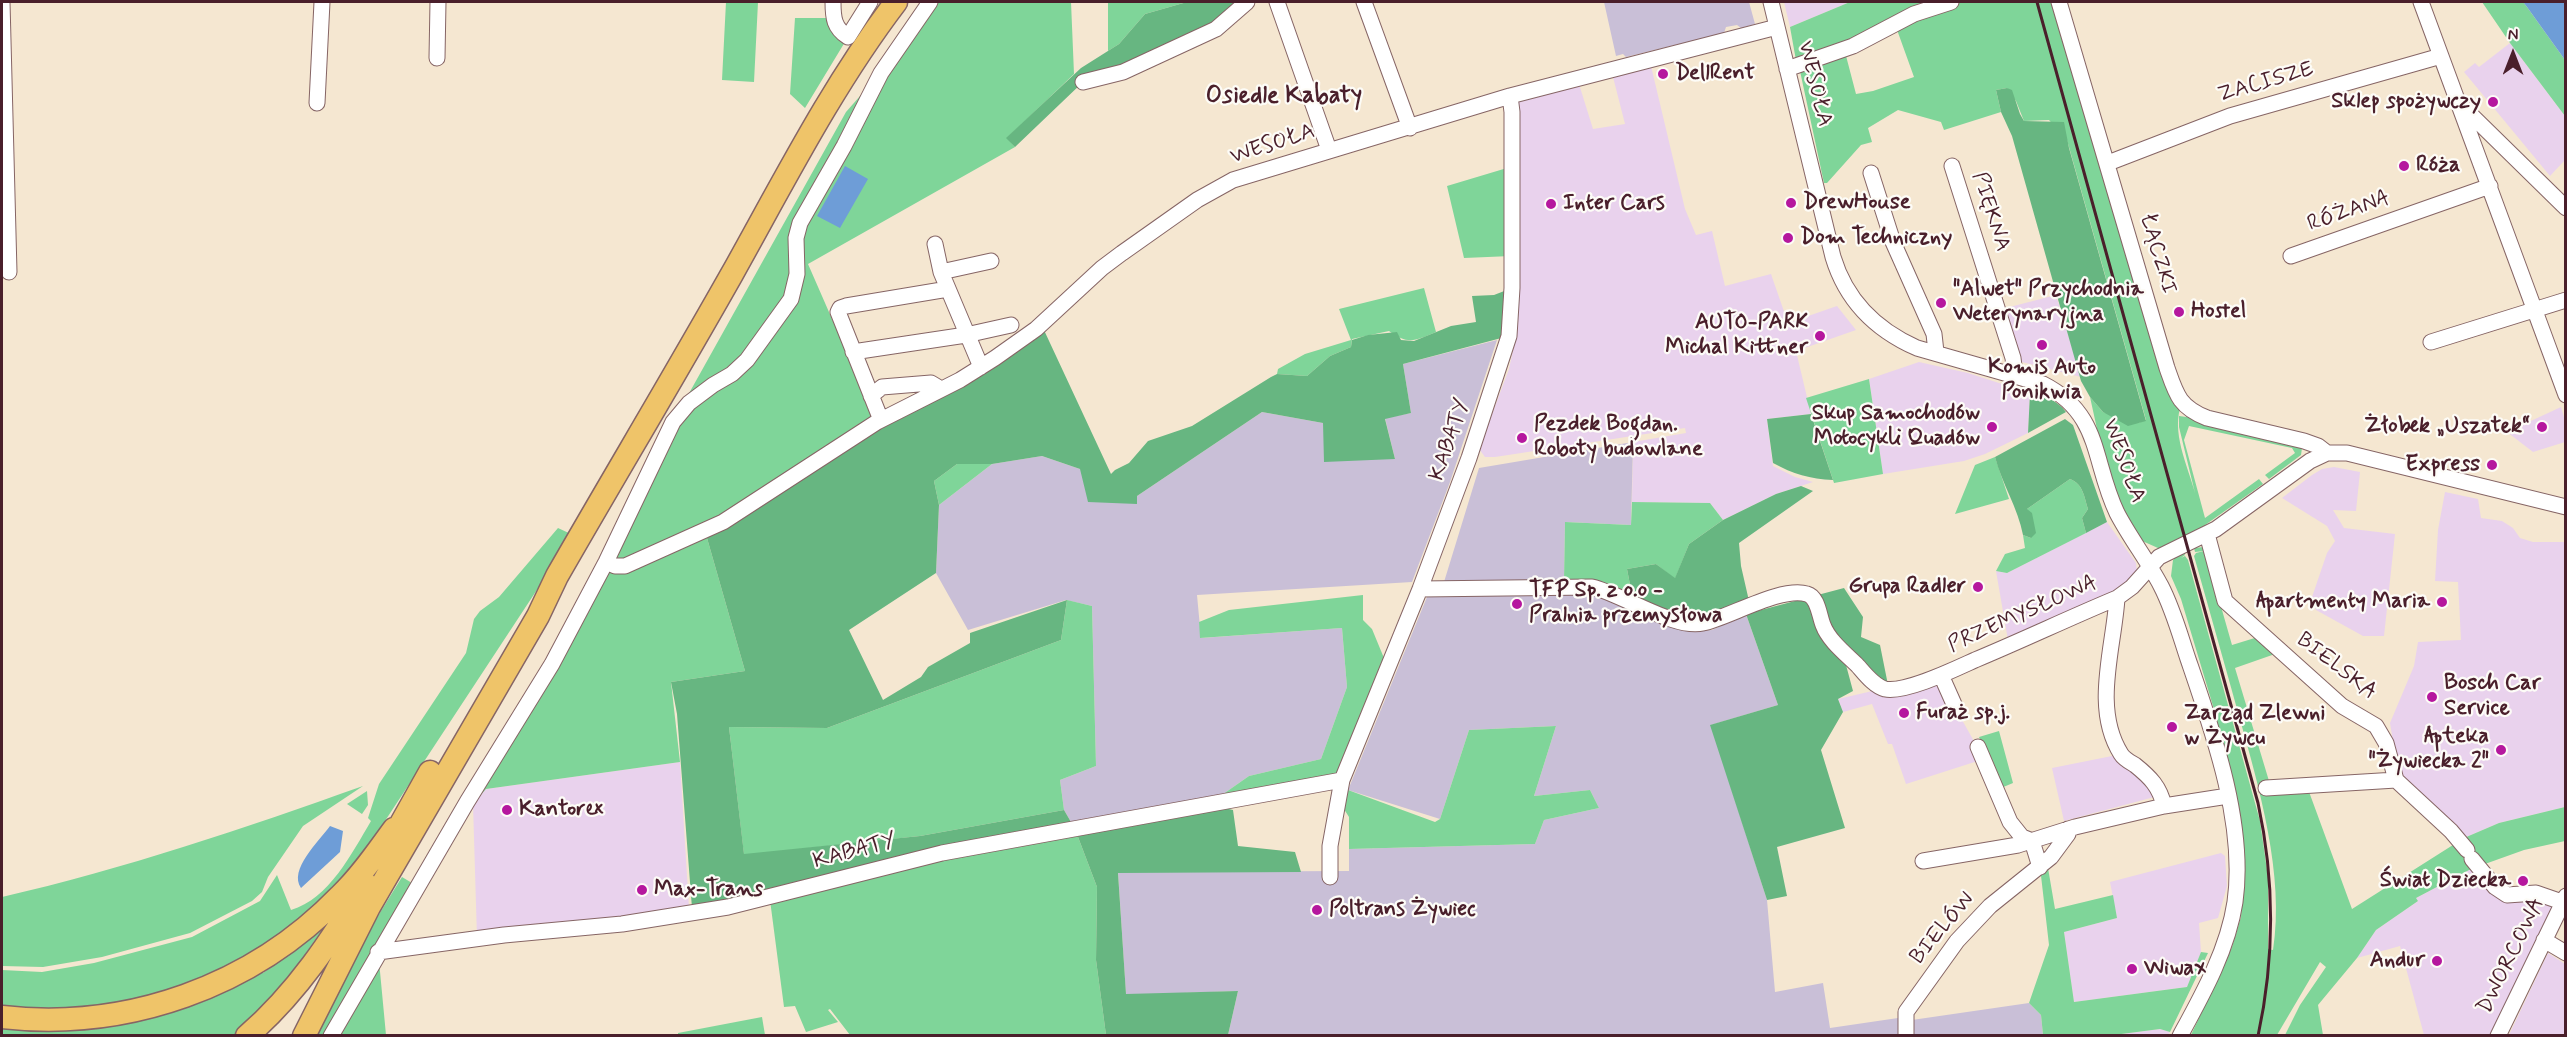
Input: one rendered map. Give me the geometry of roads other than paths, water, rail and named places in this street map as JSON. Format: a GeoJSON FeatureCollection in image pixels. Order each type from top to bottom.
{"type":"FeatureCollection","features":[{"type":"Feature","properties":{"kind":"highway"},"geometry":{"type":"LineString","coordinates":[[304,1035],[369,907],[538,616],[557,576],[830,99],[856,57],[896,2]]}},
{"type":"Feature","properties":{"kind":"highway"},"geometry":{"type":"LineString","coordinates":[[2,1017],[71,1020],[141,1010],[192,994],[242,971],[298,934],[341,896],[405,813],[530,612],[557,576]]}},
{"type":"Feature","properties":{"kind":"highway"},"geometry":{"type":"LineString","coordinates":[[248,1035],[285,999],[324,949],[380,863],[405,813]]}},
{"type":"Feature","properties":{"kind":"highway"},"geometry":{"type":"LineString","coordinates":[[267,1035],[308,992],[369,907]]}},
{"type":"Feature","properties":{"kind":"street"},"geometry":{"type":"LineString","coordinates":[[2,2],[9,272]]}},
{"type":"Feature","properties":{"kind":"street"},"geometry":{"type":"LineString","coordinates":[[317,103],[322,2]]}},
{"type":"Feature","properties":{"kind":"street"},"geometry":{"type":"LineString","coordinates":[[437,58],[438,2]]}},
{"type":"Feature","properties":{"kind":"street"},"geometry":{"type":"LineString","coordinates":[[833,2],[833,18],[838,30],[848,37],[870,2]]}},
{"type":"Feature","properties":{"kind":"street"},"geometry":{"type":"LineString","coordinates":[[331,1035],[378,952],[552,664],[606,562],[673,422],[689,403],[732,374],[747,360],[791,299],[797,274],[796,238],[800,223],[844,146],[881,72],[930,2]]}},
{"type":"Feature","properties":{"kind":"street"},"geometry":{"type":"LineString","coordinates":[[1083,82],[1123,72],[1216,29],[1247,2]]}},
{"type":"Feature","properties":{"kind":"street"},"geometry":{"type":"LineString","coordinates":[[1277,2],[1329,150]]}},
{"type":"Feature","properties":{"kind":"street"},"geometry":{"type":"LineString","coordinates":[[1364,2],[1410,128]]}},
{"type":"Feature","properties":{"kind":"street","name":"WESOŁA"},"geometry":{"type":"LineString","coordinates":[[1771,2],[1828,239],[1842,281],[1854,301],[1882,328],[1900,340],[2015,374],[2056,391],[2075,407],[2083,418],[2116,511],[2151,567],[2170,608],[2198,690],[2228,796],[2236,842],[2237,877],[2234,904],[2218,958],[2180,1035]]}},
{"type":"Feature","properties":{"kind":"street"},"geometry":{"type":"LineString","coordinates":[[1787,69],[1853,46],[1914,14],[1951,2]]}},
{"type":"Feature","properties":{"kind":"street","name":"ŁĄCZKI"},"geometry":{"type":"LineString","coordinates":[[2059,2],[2167,368],[2182,403],[2194,413],[2207,418],[2304,441],[2318,446],[2327,453]]}},
{"type":"Feature","properties":{"kind":"street"},"geometry":{"type":"LineString","coordinates":[[2421,2],[2565,395]]}},
{"type":"Feature","properties":{"kind":"street","name":"WESOŁA"},"geometry":{"type":"LineString","coordinates":[[606,562],[615,566],[625,566],[723,522],[879,421],[981,366],[1036,329],[1102,268],[1197,200],[1244,176],[1410,128],[1510,96],[1777,27]]}},
{"type":"Feature","properties":{"kind":"street","name":"ZACISZE"},"geometry":{"type":"LineString","coordinates":[[2108,163],[2212,122],[2440,56]]}},
{"type":"Feature","properties":{"kind":"street","name":"KABATY"},"geometry":{"type":"LineString","coordinates":[[1330,877],[1330,846],[1342,780],[1420,589],[1469,458],[1509,336],[1512,288],[1512,112],[1510,96]]}},
{"type":"Feature","properties":{"kind":"street"},"geometry":{"type":"LineString","coordinates":[[2458,102],[2565,208]]}},
{"type":"Feature","properties":{"kind":"street","name":"PIĘKNA"},"geometry":{"type":"LineString","coordinates":[[1952,166],[2013,358],[2015,374]]}},
{"type":"Feature","properties":{"kind":"street"},"geometry":{"type":"LineString","coordinates":[[1871,172],[1893,242],[1934,334],[1936,352]]}},
{"type":"Feature","properties":{"kind":"street","name":"RÓŻANA"},"geometry":{"type":"LineString","coordinates":[[2291,256],[2490,186]]}},
{"type":"Feature","properties":{"kind":"street"},"geometry":{"type":"LineString","coordinates":[[935,244],[941,272],[981,366]]}},
{"type":"Feature","properties":{"kind":"street"},"geometry":{"type":"LineString","coordinates":[[941,272],[991,261]]}},
{"type":"Feature","properties":{"kind":"street"},"geometry":{"type":"LineString","coordinates":[[879,421],[838,316],[840,308],[948,289]]}},
{"type":"Feature","properties":{"kind":"street"},"geometry":{"type":"LineString","coordinates":[[2431,342],[2565,300]]}},
{"type":"Feature","properties":{"kind":"street"},"geometry":{"type":"LineString","coordinates":[[853,352],[966,335],[1011,325]]}},
{"type":"Feature","properties":{"kind":"street"},"geometry":{"type":"LineString","coordinates":[[871,396],[882,387],[931,382],[941,389]]}},
{"type":"Feature","properties":{"kind":"street"},"geometry":{"type":"LineString","coordinates":[[2151,567],[2167,552],[2207,534],[2310,461],[2327,453],[2347,453],[2565,507]]}},
{"type":"Feature","properties":{"kind":"street","name":"BIELSKA"},"geometry":{"type":"LineString","coordinates":[[2207,534],[2225,601],[2342,706],[2378,728],[2386,743],[2396,780]]}},
{"type":"Feature","properties":{"kind":"street","name":"PRZEMYSŁOWA"},"geometry":{"type":"LineString","coordinates":[[1957,711],[1941,675],[2117,598],[2132,587],[2151,567]]}},
{"type":"Feature","properties":{"kind":"street"},"geometry":{"type":"LineString","coordinates":[[1420,589],[1592,587],[1610,591],[1660,615],[1689,623],[1703,623],[1746,606],[1780,596],[1805,593],[1811,596],[1816,603],[1824,628],[1837,645],[1872,681],[1883,688],[1899,688],[1941,675]]}},
{"type":"Feature","properties":{"kind":"street"},"geometry":{"type":"LineString","coordinates":[[2117,598],[2107,682],[2106,713],[2121,756],[2155,783],[2160,790],[2164,806]]}},
{"type":"Feature","properties":{"kind":"street"},"geometry":{"type":"LineString","coordinates":[[1978,747],[2010,822],[2022,837],[2032,841],[2040,867]]}},
{"type":"Feature","properties":{"kind":"street","name":"KABATY"},"geometry":{"type":"LineString","coordinates":[[378,952],[504,935],[622,924],[728,907],[942,853],[1342,780]]}},
{"type":"Feature","properties":{"kind":"street"},"geometry":{"type":"LineString","coordinates":[[2266,788],[2396,780],[2451,831],[2495,887],[2507,895],[2536,893],[2564,899]]}},
{"type":"Feature","properties":{"kind":"street","name":"BIELÓW"},"geometry":{"type":"LineString","coordinates":[[1923,861],[2032,841],[2068,829],[2164,806],[2228,796]]}},
{"type":"Feature","properties":{"kind":"street","name":"BIELÓW"},"geometry":{"type":"LineString","coordinates":[[1906,1035],[1906,1012],[1958,940],[1990,906],[2040,867],[2062,842],[2068,829]]}},
{"type":"Feature","properties":{"kind":"street","name":"DWORCOWA"},"geometry":{"type":"LineString","coordinates":[[2498,1035],[2564,899]]}},
{"type":"Feature","properties":{"kind":"street"},"geometry":{"type":"LineString","coordinates":[[2544,940],[2565,953]]}},
{"type":"Feature","properties":{"kind":"water"},"geometry":{"type":"Polygon","coordinates":[[[2523,2],[2565,2],[2565,60],[2527,7],[2523,2]]]}},
{"type":"Feature","properties":{"kind":"water"},"geometry":{"type":"Polygon","coordinates":[[[845,166],[868,179],[840,228],[817,216],[845,166]]]}},
{"type":"Feature","properties":{"kind":"water"},"geometry":{"type":"Polygon","coordinates":[[[330,826],[343,831],[340,852],[301,888],[298,873],[302,864],[330,826]]]}},
{"type":"Feature","properties":{"kind":"railway"},"geometry":{"type":"LineString","coordinates":[[2037,2],[2258,803],[2268,861],[2271,919],[2268,977],[2258,1036]]}},
{"type":"Feature","properties":{"kind":"place","name":"DellRent"},"geometry":{"type":"Point","coordinates":[1663,74]}},
{"type":"Feature","properties":{"kind":"place","name":"Sklep spożywczy"},"geometry":{"type":"Point","coordinates":[2493,102]}},
{"type":"Feature","properties":{"kind":"place","name":"Róża"},"geometry":{"type":"Point","coordinates":[2404,166]}},
{"type":"Feature","properties":{"kind":"place","name":"DrewHouse"},"geometry":{"type":"Point","coordinates":[1791,203]}},
{"type":"Feature","properties":{"kind":"place","name":"Inter Cars"},"geometry":{"type":"Point","coordinates":[1551,204]}},
{"type":"Feature","properties":{"kind":"place","name":"Dom Techniczny"},"geometry":{"type":"Point","coordinates":[1788,238]}},
{"type":"Feature","properties":{"kind":"place","name":"\"Alwet\" Przychodnia Weterynaryjna"},"geometry":{"type":"Point","coordinates":[1941,303]}},
{"type":"Feature","properties":{"kind":"place","name":"Hostel"},"geometry":{"type":"Point","coordinates":[2179,312]}},
{"type":"Feature","properties":{"kind":"place","name":"AUTO-PARK Michal Kittner"},"geometry":{"type":"Point","coordinates":[1820,336]}},
{"type":"Feature","properties":{"kind":"place","name":"Komis Auto Ponikwia"},"geometry":{"type":"Point","coordinates":[2042,345]}},
{"type":"Feature","properties":{"kind":"place","name":"Skup Samochodów Motocykli Quadów"},"geometry":{"type":"Point","coordinates":[1992,427]}},
{"type":"Feature","properties":{"kind":"place","name":"Żłobek „Uszatek“"},"geometry":{"type":"Point","coordinates":[2542,427]}},
{"type":"Feature","properties":{"kind":"place","name":"Pezdek Bogdan. Roboty budowlane"},"geometry":{"type":"Point","coordinates":[1522,438]}},
{"type":"Feature","properties":{"kind":"place","name":"Express"},"geometry":{"type":"Point","coordinates":[2492,465]}},
{"type":"Feature","properties":{"kind":"place","name":"Grupa Radler"},"geometry":{"type":"Point","coordinates":[1978,587]}},
{"type":"Feature","properties":{"kind":"place","name":"Apartmenty Maria"},"geometry":{"type":"Point","coordinates":[2442,602]}},
{"type":"Feature","properties":{"kind":"place","name":"TFP Sp. z o.o - Pralnia przemysłowa"},"geometry":{"type":"Point","coordinates":[1517,604]}},
{"type":"Feature","properties":{"kind":"place","name":"Bosch Car Service"},"geometry":{"type":"Point","coordinates":[2432,697]}},
{"type":"Feature","properties":{"kind":"place","name":"Furaż sp.j."},"geometry":{"type":"Point","coordinates":[1904,713]}},
{"type":"Feature","properties":{"kind":"place","name":"Zarząd Zlewni w Żywcu"},"geometry":{"type":"Point","coordinates":[2172,727]}},
{"type":"Feature","properties":{"kind":"place","name":"Apteka \"Żywiecka 2\""},"geometry":{"type":"Point","coordinates":[2501,750]}},
{"type":"Feature","properties":{"kind":"place","name":"Kantorex"},"geometry":{"type":"Point","coordinates":[507,810]}},
{"type":"Feature","properties":{"kind":"place","name":"Świat Dziecka"},"geometry":{"type":"Point","coordinates":[2523,881]}},
{"type":"Feature","properties":{"kind":"place","name":"Max-Trans"},"geometry":{"type":"Point","coordinates":[642,890]}},
{"type":"Feature","properties":{"kind":"place","name":"Poltrans Żywiec"},"geometry":{"type":"Point","coordinates":[1317,910]}},
{"type":"Feature","properties":{"kind":"place","name":"Andur"},"geometry":{"type":"Point","coordinates":[2437,961]}},
{"type":"Feature","properties":{"kind":"place","name":"Wiwax"},"geometry":{"type":"Point","coordinates":[2132,969]}},
{"type":"Feature","properties":{"kind":"district","name":"Osiedle Kabaty"},"geometry":{"type":"Point","coordinates":[1284,97]}}]}
